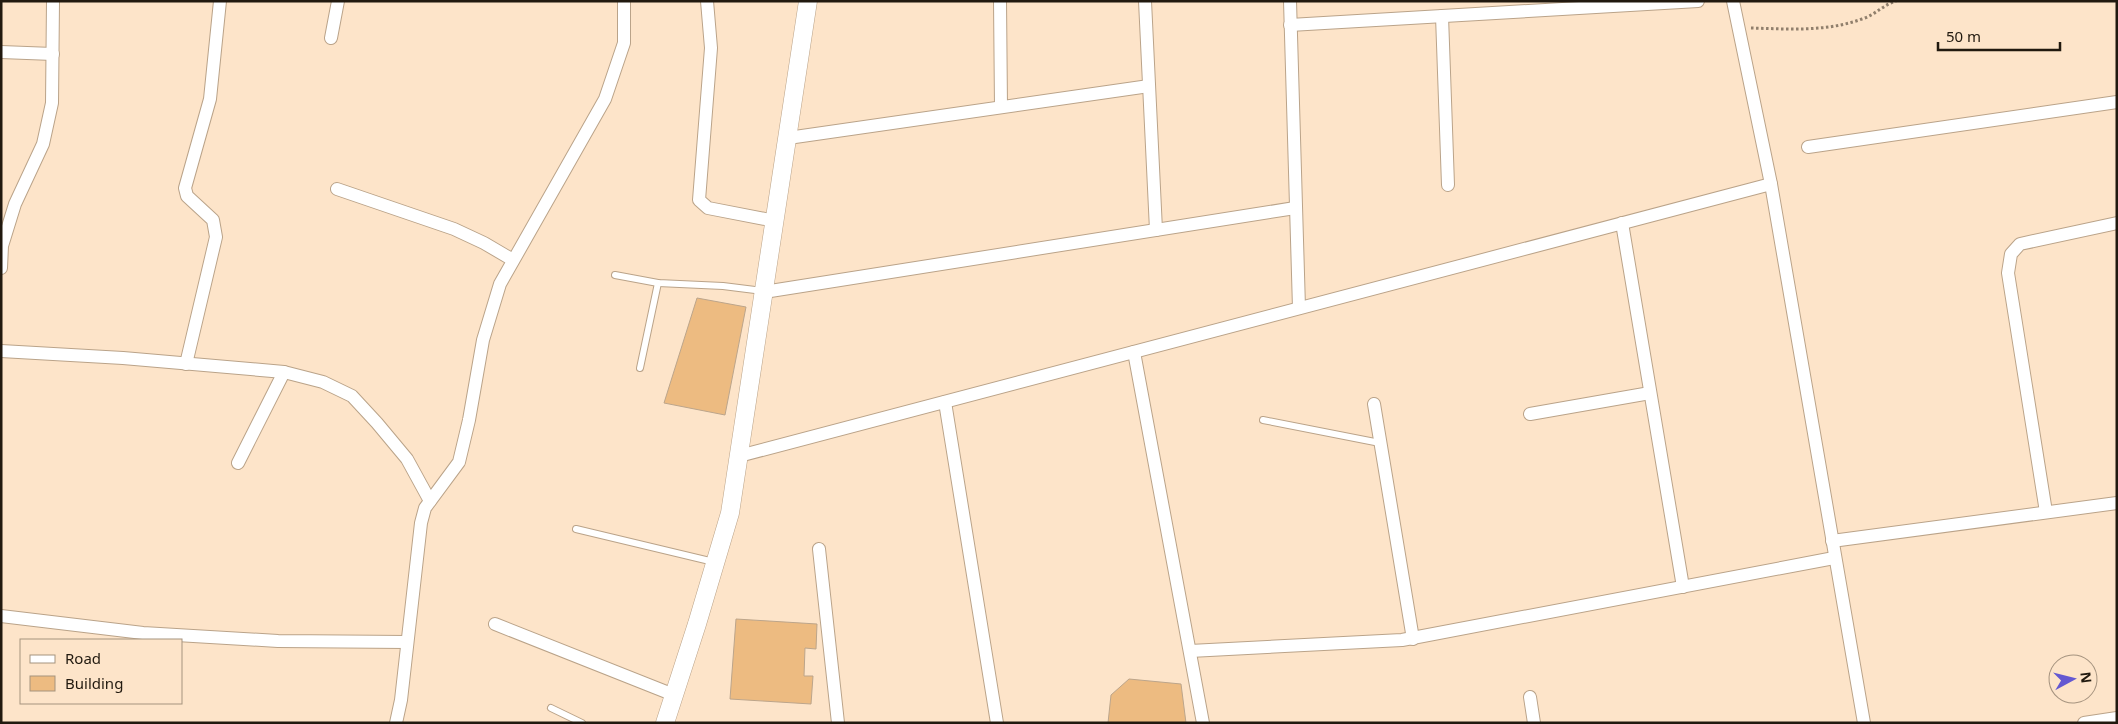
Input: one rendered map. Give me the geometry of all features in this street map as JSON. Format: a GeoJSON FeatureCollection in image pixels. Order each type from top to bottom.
{"type":"FeatureCollection","features":[{"type":"Feature","properties":{"kind":"street"},"geometry":{"type":"LineString","coordinates":[[1,268],[2,246],[15,204],[43,144],[52,102],[52,1]]}},
{"type":"Feature","properties":{"kind":"street"},"geometry":{"type":"LineString","coordinates":[[186,364],[216,237],[213,220],[187,196],[185,188],[210,99],[220,1]]}},
{"type":"Feature","properties":{"kind":"street"},"geometry":{"type":"LineString","coordinates":[[331,38],[338,1]]}},
{"type":"Feature","properties":{"kind":"street"},"geometry":{"type":"LineString","coordinates":[[396,723],[421,523],[425,508],[459,462],[469,420],[483,340],[500,284],[604,99],[624,43],[624,1]]}},
{"type":"Feature","properties":{"kind":"street"},"geometry":{"type":"LineString","coordinates":[[707,1],[710,48],[699,200],[708,208],[775,221]]}},
{"type":"Feature","properties":{"kind":"street"},"geometry":{"type":"LineString","coordinates":[[666,723],[730,513],[808,1]]}},
{"type":"Feature","properties":{"kind":"street"},"geometry":{"type":"LineString","coordinates":[[1000,1],[1001,107]]}},
{"type":"Feature","properties":{"kind":"street"},"geometry":{"type":"LineString","coordinates":[[1145,1],[1156,230]]}},
{"type":"Feature","properties":{"kind":"street"},"geometry":{"type":"LineString","coordinates":[[1290,1],[1299,308]]}},
{"type":"Feature","properties":{"kind":"street"},"geometry":{"type":"LineString","coordinates":[[1290,25],[1698,1]]}},
{"type":"Feature","properties":{"kind":"street"},"geometry":{"type":"LineString","coordinates":[[1733,1],[1771,184],[1834,558],[1864,723]]}},
{"type":"Feature","properties":{"kind":"street"},"geometry":{"type":"LineString","coordinates":[[1442,16],[1448,184]]}},
{"type":"Feature","properties":{"kind":"street"},"geometry":{"type":"LineString","coordinates":[[1,52],[53,54]]}},
{"type":"Feature","properties":{"kind":"street"},"geometry":{"type":"LineString","coordinates":[[788,138],[1149,86]]}},
{"type":"Feature","properties":{"kind":"street"},"geometry":{"type":"LineString","coordinates":[[1808,148],[2117,102]]}},
{"type":"Feature","properties":{"kind":"street"},"geometry":{"type":"LineString","coordinates":[[738,456],[1771,184]]}},
{"type":"Feature","properties":{"kind":"street"},"geometry":{"type":"LineString","coordinates":[[337,189],[454,229],[477,239],[513,260]]}},
{"type":"Feature","properties":{"kind":"street"},"geometry":{"type":"LineString","coordinates":[[764,292],[1295,208]]}},
{"type":"Feature","properties":{"kind":"street"},"geometry":{"type":"LineString","coordinates":[[1622,223],[1683,587]]}},
{"type":"Feature","properties":{"kind":"street"},"geometry":{"type":"LineString","coordinates":[[2046,512],[2008,274],[2011,254],[2020,244],[2117,223]]}},
{"type":"Feature","properties":{"kind":"street"},"geometry":{"type":"LineString","coordinates":[[1,351],[284,372],[324,382],[352,396],[407,459],[430,501]]}},
{"type":"Feature","properties":{"kind":"street"},"geometry":{"type":"LineString","coordinates":[[1134,352],[1203,723]]}},
{"type":"Feature","properties":{"kind":"street"},"geometry":{"type":"LineString","coordinates":[[238,463],[284,372]]}},
{"type":"Feature","properties":{"kind":"street"},"geometry":{"type":"LineString","coordinates":[[1530,414],[1650,393]]}},
{"type":"Feature","properties":{"kind":"street"},"geometry":{"type":"LineString","coordinates":[[945,402],[997,723]]}},
{"type":"Feature","properties":{"kind":"street"},"geometry":{"type":"LineString","coordinates":[[1374,404],[1413,639]]}},
{"type":"Feature","properties":{"kind":"street"},"geometry":{"type":"LineString","coordinates":[[1832,541],[2117,503]]}},
{"type":"Feature","properties":{"kind":"street"},"geometry":{"type":"LineString","coordinates":[[819,550],[838,723]]}},
{"type":"Feature","properties":{"kind":"street"},"geometry":{"type":"LineString","coordinates":[[1190,651],[1413,639],[1834,558]]}},
{"type":"Feature","properties":{"kind":"street"},"geometry":{"type":"LineString","coordinates":[[1,616],[143,633],[278,641],[407,642]]}},
{"type":"Feature","properties":{"kind":"street"},"geometry":{"type":"LineString","coordinates":[[495,624],[674,695]]}},
{"type":"Feature","properties":{"kind":"street"},"geometry":{"type":"LineString","coordinates":[[1530,697],[1534,723]]}},
{"type":"Feature","properties":{"kind":"street"},"geometry":{"type":"LineString","coordinates":[[2084,723],[2117,718]]}},
{"type":"Feature","properties":{"kind":"lane"},"geometry":{"type":"LineString","coordinates":[[615,275],[658,283],[722,286],[764,292]]}},
{"type":"Feature","properties":{"kind":"lane"},"geometry":{"type":"LineString","coordinates":[[640,368],[658,283]]}},
{"type":"Feature","properties":{"kind":"lane"},"geometry":{"type":"LineString","coordinates":[[1263,420],[1380,443]]}},
{"type":"Feature","properties":{"kind":"lane"},"geometry":{"type":"LineString","coordinates":[[576,529],[715,562]]}},
{"type":"Feature","properties":{"kind":"lane"},"geometry":{"type":"LineString","coordinates":[[551,708],[582,723]]}},
{"type":"Feature","properties":{"kind":"path"},"geometry":{"type":"LineString","coordinates":[[1738,28],[1806,30],[1835,26],[1864,19],[1896,1]]}},
{"type":"Feature","properties":{"kind":"building"},"geometry":{"type":"Polygon","coordinates":[[[697,298],[746,307],[725,415],[664,403],[697,298]]]}},
{"type":"Feature","properties":{"kind":"building"},"geometry":{"type":"Polygon","coordinates":[[[736,619],[817,624],[816,649],[805,648],[804,676],[813,676],[811,704],[730,699],[736,619]]]}},
{"type":"Feature","properties":{"kind":"building"},"geometry":{"type":"Polygon","coordinates":[[[1129,679],[1181,684],[1186,723],[1108,723],[1111,695],[1129,679]]]}}]}
